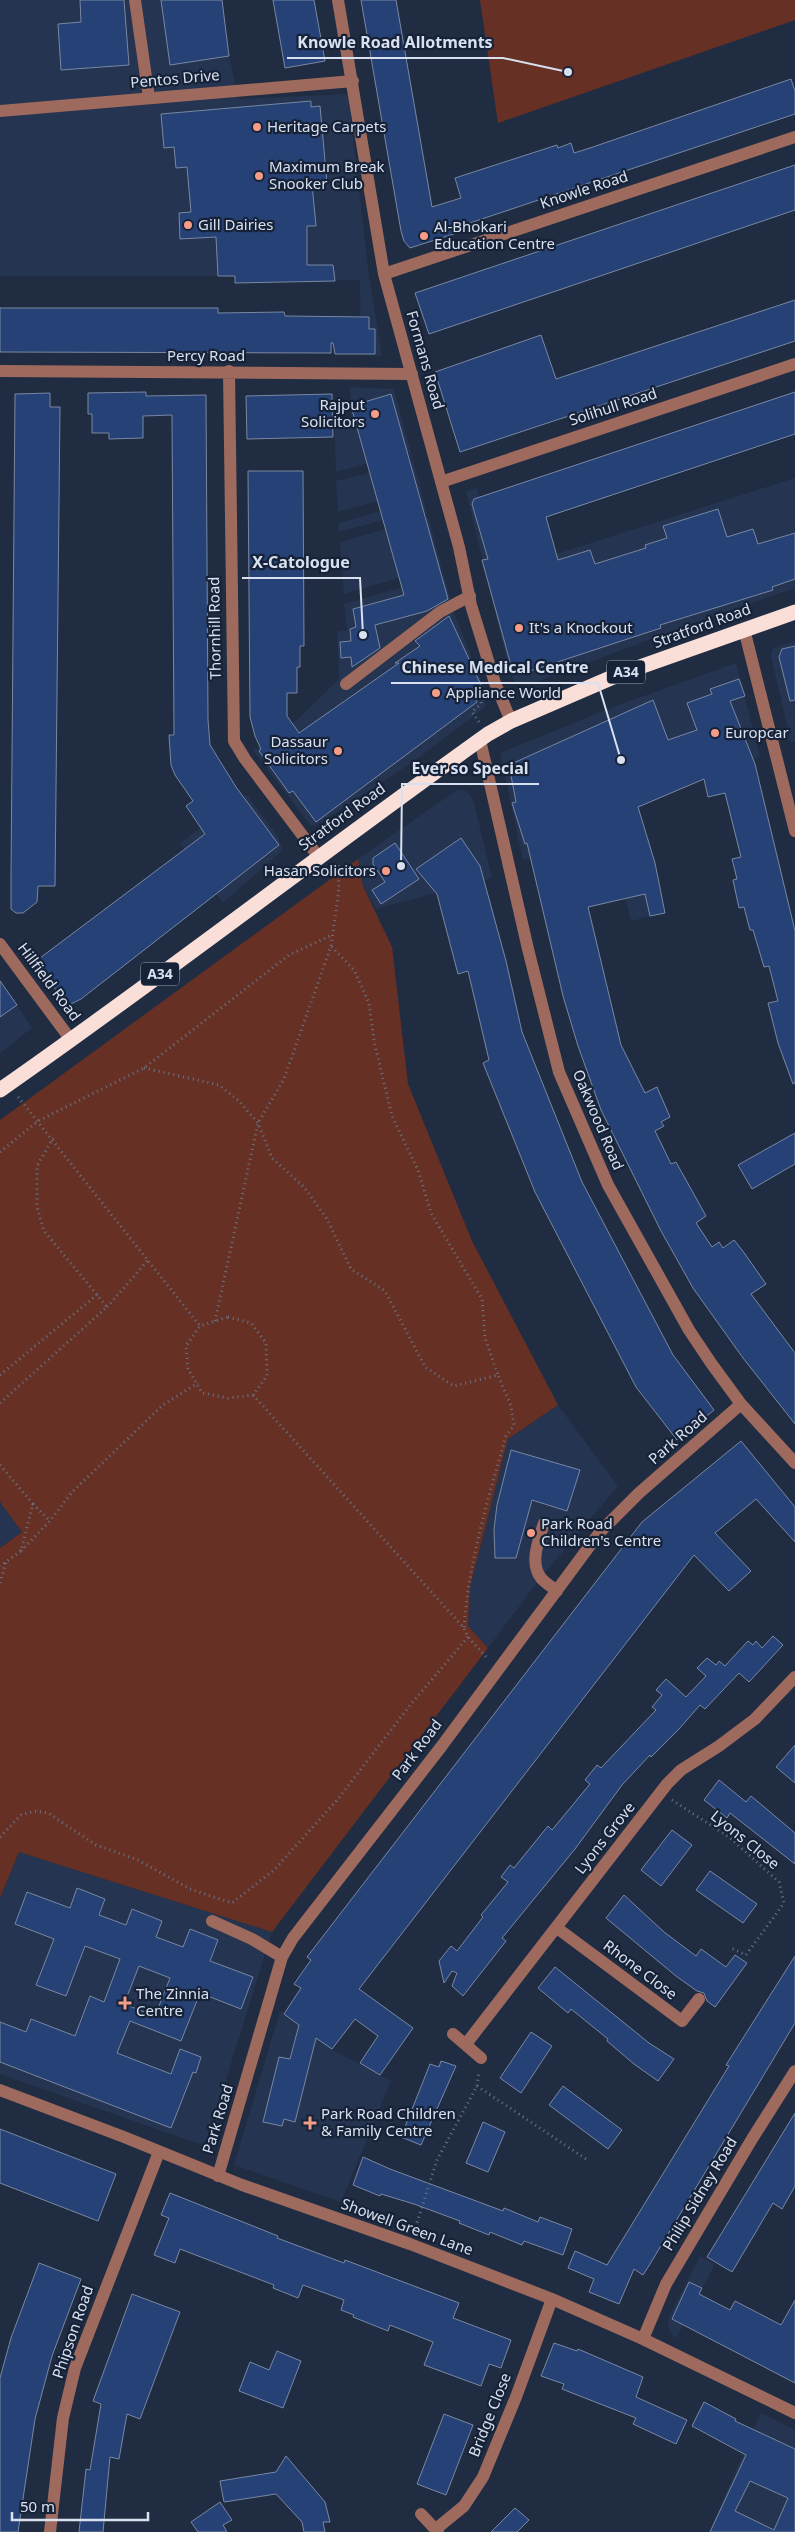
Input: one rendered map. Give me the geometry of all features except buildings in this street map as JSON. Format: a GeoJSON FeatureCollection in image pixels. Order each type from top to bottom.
{"type":"FeatureCollection","features":[{"type":"Feature","properties":{"kind":"highway","name":"Stratford Road"},"geometry":{"type":"LineString","coordinates":[[4,1088],[337,842],[480,740],[511,721],[620,674],[795,612]]}},
{"type":"Feature","properties":{"kind":"street"},"geometry":{"type":"LineString","coordinates":[[136,0],[149,98]]}},
{"type":"Feature","properties":{"kind":"street","name":"Formans Road"},"geometry":{"type":"LineString","coordinates":[[338,0],[353,80],[384,274],[470,596],[495,683],[511,721]]}},
{"type":"Feature","properties":{"kind":"street","name":"Pentos Drive"},"geometry":{"type":"LineString","coordinates":[[0,111],[353,80]]}},
{"type":"Feature","properties":{"kind":"street","name":"Knowle Road"},"geometry":{"type":"LineString","coordinates":[[384,274],[795,137]]}},
{"type":"Feature","properties":{"kind":"street","name":"Solihull Road"},"geometry":{"type":"LineString","coordinates":[[441,482],[795,364]]}},
{"type":"Feature","properties":{"kind":"street","name":"Percy Road"},"geometry":{"type":"LineString","coordinates":[[0,371],[229,371],[412,374]]}},
{"type":"Feature","properties":{"kind":"street","name":"Thornhill Road"},"geometry":{"type":"LineString","coordinates":[[229,371],[234,741],[245,759],[318,856]]}},
{"type":"Feature","properties":{"kind":"street"},"geometry":{"type":"LineString","coordinates":[[346,684],[440,612],[470,596]]}},
{"type":"Feature","properties":{"kind":"street"},"geometry":{"type":"LineString","coordinates":[[744,629],[795,831]]}},
{"type":"Feature","properties":{"kind":"street","name":"Oakwood Road"},"geometry":{"type":"LineString","coordinates":[[480,740],[526,940],[559,1072],[608,1185],[689,1330],[741,1404],[795,1463]]}},
{"type":"Feature","properties":{"kind":"street","name":"Hillfield Road"},"geometry":{"type":"LineString","coordinates":[[0,944],[71,1040]]}},
{"type":"Feature","properties":{"kind":"street","name":"Park Road"},"geometry":{"type":"LineString","coordinates":[[218,2176],[282,1957],[315,1907],[441,1747],[600,1532],[619,1511],[741,1404]]}},
{"type":"Feature","properties":{"kind":"street"},"geometry":{"type":"LineString","coordinates":[[544,1523],[536,1550],[536,1565],[541,1578],[557,1591]]}},
{"type":"Feature","properties":{"kind":"street","name":"Lyons Grove"},"geometry":{"type":"LineString","coordinates":[[466,2044],[557,1928],[602,1866],[681,1770],[719,1746],[755,1719],[795,1677]]}},
{"type":"Feature","properties":{"kind":"street"},"geometry":{"type":"LineString","coordinates":[[212,1921],[252,1939],[282,1957]]}},
{"type":"Feature","properties":{"kind":"street","name":"Rhone Close"},"geometry":{"type":"LineString","coordinates":[[557,1928],[682,2021],[699,1999]]}},
{"type":"Feature","properties":{"kind":"street"},"geometry":{"type":"LineString","coordinates":[[452,2034],[481,2058]]}},
{"type":"Feature","properties":{"kind":"street","name":"Philip Sidney Road"},"geometry":{"type":"LineString","coordinates":[[643,2339],[666,2284],[752,2139],[795,2072]]}},
{"type":"Feature","properties":{"kind":"street","name":"Showell Green Lane"},"geometry":{"type":"LineString","coordinates":[[0,2090],[218,2176],[410,2244],[552,2299],[643,2339],[795,2413]]}},
{"type":"Feature","properties":{"kind":"street","name":"Phipson Road"},"geometry":{"type":"LineString","coordinates":[[50,2532],[63,2418],[75,2368],[159,2152]]}},
{"type":"Feature","properties":{"kind":"street","name":"Bridge Close"},"geometry":{"type":"LineString","coordinates":[[421,2514],[437,2531],[464,2506],[483,2477],[516,2397],[552,2299]]}},
{"type":"Feature","properties":{"kind":"path"},"geometry":{"type":"LineString","coordinates":[[215,1321],[258,1123],[284,1079],[332,946],[340,889],[337,842]]}},
{"type":"Feature","properties":{"kind":"path"},"geometry":{"type":"LineString","coordinates":[[0,1152],[38,1121],[144,1068],[289,955],[333,935]]}},
{"type":"Feature","properties":{"kind":"path"},"geometry":{"type":"LineString","coordinates":[[332,946],[354,970],[369,1003],[374,1041],[392,1116],[418,1170],[431,1213],[482,1299],[485,1338],[511,1406],[514,1425],[506,1436],[478,1534],[467,1588],[464,1628]]}},
{"type":"Feature","properties":{"kind":"path"},"geometry":{"type":"LineString","coordinates":[[144,1068],[219,1085],[239,1101],[258,1123],[272,1158],[304,1187],[321,1211],[351,1269],[385,1291],[425,1367],[454,1386],[498,1375]]}},
{"type":"Feature","properties":{"kind":"path"},"geometry":{"type":"LineString","coordinates":[[4,1088],[53,1138],[200,1326]]}},
{"type":"Feature","properties":{"kind":"path"},"geometry":{"type":"LineString","coordinates":[[53,1138],[37,1166],[38,1207],[44,1231],[107,1307]]}},
{"type":"Feature","properties":{"kind":"path"},"geometry":{"type":"LineString","coordinates":[[0,1403],[107,1307],[149,1259]]}},
{"type":"Feature","properties":{"kind":"path"},"geometry":{"type":"LineString","coordinates":[[0,1375],[98,1294]]}},
{"type":"Feature","properties":{"kind":"path"},"geometry":{"type":"LineString","coordinates":[[228,1317],[251,1322],[266,1343],[267,1376],[253,1395],[228,1398],[202,1392],[188,1369],[186,1346],[200,1326],[215,1321],[228,1317]]}},
{"type":"Feature","properties":{"kind":"path"},"geometry":{"type":"LineString","coordinates":[[0,1566],[21,1551],[50,1520],[72,1492],[163,1405],[198,1383]]}},
{"type":"Feature","properties":{"kind":"path"},"geometry":{"type":"LineString","coordinates":[[253,1395],[464,1628],[468,1637],[497,1669]]}},
{"type":"Feature","properties":{"kind":"path"},"geometry":{"type":"LineString","coordinates":[[0,1465],[33,1504],[50,1520]]}},
{"type":"Feature","properties":{"kind":"path"},"geometry":{"type":"LineString","coordinates":[[21,1551],[33,1504]]}},
{"type":"Feature","properties":{"kind":"path"},"geometry":{"type":"LineString","coordinates":[[0,1583],[7,1560]]}},
{"type":"Feature","properties":{"kind":"path"},"geometry":{"type":"LineString","coordinates":[[0,1837],[21,1815],[35,1811],[48,1813],[96,1845],[138,1860],[190,1889],[232,1903],[274,1870],[338,1799],[411,1704],[468,1637]]}},
{"type":"Feature","properties":{"kind":"path","name":"Lyons Close"},"geometry":{"type":"LineString","coordinates":[[661,1793],[728,1837],[779,1882],[784,1903],[746,1955],[732,1948]]}},
{"type":"Feature","properties":{"kind":"path"},"geometry":{"type":"LineString","coordinates":[[410,2244],[437,2160],[477,2086],[481,2058]]}},
{"type":"Feature","properties":{"kind":"path"},"geometry":{"type":"LineString","coordinates":[[477,2086],[586,2159]]}},
{"type":"Feature","properties":{"kind":"shaded area"},"geometry":{"type":"Polygon","coordinates":[[[0,0],[222,0],[229,56],[239,99],[348,94],[369,276],[382,356],[361,355],[360,280],[235,283],[234,276],[0,276],[0,0]]]}},
{"type":"Feature","properties":{"kind":"shaded area"},"geometry":{"type":"Polygon","coordinates":[[[480,0],[795,0],[795,20],[498,123],[480,0]]]}},
{"type":"Feature","properties":{"kind":"shaded area"},"geometry":{"type":"Polygon","coordinates":[[[350,387],[394,389],[454,613],[487,695],[484,708],[420,757],[316,826],[311,826],[252,749],[258,748],[299,718],[339,679],[337,632],[347,630],[344,604],[443,576],[440,566],[344,594],[340,542],[428,517],[424,509],[339,532],[339,523],[422,499],[419,490],[338,512],[336,481],[412,462],[409,452],[336,472],[334,417],[351,417],[350,387]]]}},
{"type":"Feature","properties":{"kind":"shaded area"},"geometry":{"type":"Polygon","coordinates":[[[795,478],[795,588],[702,620],[531,684],[515,683],[509,670],[466,491],[477,488],[498,555],[556,554],[795,478]]]}},
{"type":"Feature","properties":{"kind":"shaded area"},"geometry":{"type":"Polygon","coordinates":[[[795,640],[795,741],[791,743],[771,656],[772,649],[795,640]]]}},
{"type":"Feature","properties":{"kind":"shaded area"},"geometry":{"type":"Polygon","coordinates":[[[736,663],[760,757],[638,806],[654,863],[665,913],[631,921],[621,877],[578,849],[523,860],[500,753],[613,707],[736,663]]]}},
{"type":"Feature","properties":{"kind":"shaded area"},"geometry":{"type":"Polygon","coordinates":[[[458,789],[466,791],[473,799],[492,878],[376,909],[363,886],[358,859],[458,789]]]}},
{"type":"Feature","properties":{"kind":"shaded area"},"geometry":{"type":"Polygon","coordinates":[[[247,795],[277,835],[283,850],[223,903],[180,843],[247,795]]]}},
{"type":"Feature","properties":{"kind":"shaded area"},"geometry":{"type":"Polygon","coordinates":[[[358,859],[363,886],[392,947],[408,1084],[472,1241],[558,1405],[508,1439],[470,1587],[468,1626],[488,1648],[272,1932],[19,1852],[0,1898],[0,1548],[22,1532],[0,1502],[0,1120],[358,859]]]}},
{"type":"Feature","properties":{"kind":"shaded area"},"geometry":{"type":"Polygon","coordinates":[[[0,979],[32,1028],[0,1053],[0,979]]]}},
{"type":"Feature","properties":{"kind":"shaded area","name":"Park Road Children's Centre"},"geometry":{"type":"Polygon","coordinates":[[[558,1405],[618,1486],[539,1580],[488,1648],[468,1626],[470,1587],[508,1439],[558,1405]]]}},
{"type":"Feature","properties":{"kind":"shaded area"},"geometry":{"type":"Polygon","coordinates":[[[0,1502],[22,1532],[0,1548],[0,1502]]]}},
{"type":"Feature","properties":{"kind":"shaded area","name":"The Zinnia Centre"},"geometry":{"type":"Polygon","coordinates":[[[19,1852],[272,1932],[207,2140],[204,2143],[199,2144],[0,2074],[0,1898],[19,1852]]]}},
{"type":"Feature","properties":{"kind":"shaded area","name":"Park Road Children & Family Centre"},"geometry":{"type":"Polygon","coordinates":[[[280,2011],[331,2049],[391,2081],[341,2202],[234,2165],[280,2011]]]}},
{"type":"Feature","properties":{"kind":"shaded area"},"geometry":{"type":"Polygon","coordinates":[[[700,2256],[715,2264],[677,2337],[674,2337],[668,2327],[669,2317],[700,2256]]]}},
{"type":"Feature","properties":{"kind":"shaded area"},"geometry":{"type":"Polygon","coordinates":[[[761,2413],[795,2430],[795,2532],[709,2532],[761,2413]]]}},
{"type":"Feature","properties":{"kind":"place","name":"Knowle Road Allotments"},"geometry":{"type":"Point","coordinates":[568,72]}},
{"type":"Feature","properties":{"kind":"place","name":"Heritage Carpets"},"geometry":{"type":"Point","coordinates":[257,127]}},
{"type":"Feature","properties":{"kind":"place","name":"Maximum Break Snooker Club"},"geometry":{"type":"Point","coordinates":[259,176]}},
{"type":"Feature","properties":{"kind":"place","name":"Gill Dairies"},"geometry":{"type":"Point","coordinates":[188,225]}},
{"type":"Feature","properties":{"kind":"place","name":"Al-Bhokari Education Centre"},"geometry":{"type":"Point","coordinates":[424,236]}},
{"type":"Feature","properties":{"kind":"place","name":"Rajput Solicitors"},"geometry":{"type":"Point","coordinates":[375,414]}},
{"type":"Feature","properties":{"kind":"place","name":"It's a Knockout"},"geometry":{"type":"Point","coordinates":[519,628]}},
{"type":"Feature","properties":{"kind":"place","name":"X-Catologue"},"geometry":{"type":"Point","coordinates":[363,635]}},
{"type":"Feature","properties":{"kind":"place","name":"Appliance World"},"geometry":{"type":"Point","coordinates":[436,693]}},
{"type":"Feature","properties":{"kind":"place","name":"Europcar"},"geometry":{"type":"Point","coordinates":[715,733]}},
{"type":"Feature","properties":{"kind":"place","name":"Dassaur Solicitors"},"geometry":{"type":"Point","coordinates":[338,751]}},
{"type":"Feature","properties":{"kind":"place","name":"Chinese Medical Centre"},"geometry":{"type":"Point","coordinates":[621,760]}},
{"type":"Feature","properties":{"kind":"place","name":"Ever so Special"},"geometry":{"type":"Point","coordinates":[401,866]}},
{"type":"Feature","properties":{"kind":"place","name":"Hasan Solicitors"},"geometry":{"type":"Point","coordinates":[386,871]}},
{"type":"Feature","properties":{"kind":"place","name":"Park Road Children's Centre"},"geometry":{"type":"Point","coordinates":[531,1533]}},
{"type":"Feature","properties":{"kind":"place","name":"The Zinnia Centre"},"geometry":{"type":"Point","coordinates":[125,2003]}},
{"type":"Feature","properties":{"kind":"place","name":"Park Road Children & Family Centre"},"geometry":{"type":"Point","coordinates":[310,2123]}}]}
